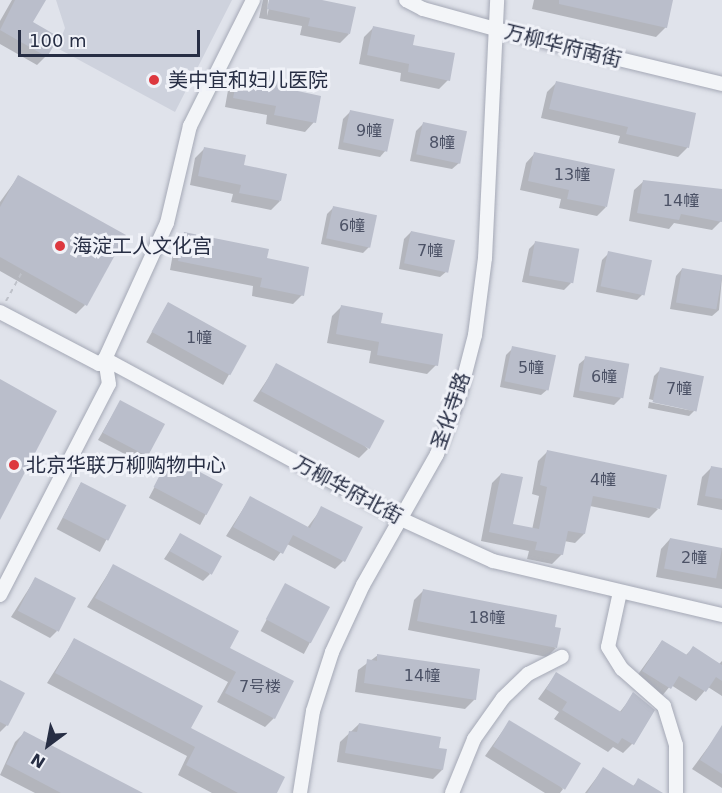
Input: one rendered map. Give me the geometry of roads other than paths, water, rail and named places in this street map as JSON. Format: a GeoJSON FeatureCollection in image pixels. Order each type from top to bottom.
{"type":"FeatureCollection","features":[{"type":"Feature","properties":{"kind":"street"},"geometry":{"type":"LineString","coordinates":[[0,595],[109,384],[105,358],[167,223],[190,126],[253,0]]}},
{"type":"Feature","properties":{"kind":"street","name":"万柳华府南街"},"geometry":{"type":"LineString","coordinates":[[406,0],[423,9],[495,29],[722,84]]}},
{"type":"Feature","properties":{"kind":"street","name":"圣化寺路"},"geometry":{"type":"LineString","coordinates":[[300,793],[313,711],[332,652],[363,585],[437,454],[460,393],[475,335],[490,180],[497,0]]}},
{"type":"Feature","properties":{"kind":"street","name":"万柳华府北街"},"geometry":{"type":"LineString","coordinates":[[0,312],[99,364],[105,358],[401,519],[494,561],[722,615]]}},
{"type":"Feature","properties":{"kind":"street"},"geometry":{"type":"LineString","coordinates":[[620,592],[608,647],[622,669],[664,706],[676,746],[676,793]]}},
{"type":"Feature","properties":{"kind":"street"},"geometry":{"type":"LineString","coordinates":[[452,793],[474,738],[503,698],[528,674],[562,657]]}},
{"type":"Feature","properties":{"kind":"place","name":"美中宜和妇儿医院"},"geometry":{"type":"Point","coordinates":[154,80]}},
{"type":"Feature","properties":{"kind":"place","name":"海淀工人文化宫"},"geometry":{"type":"Point","coordinates":[60,246]}},
{"type":"Feature","properties":{"kind":"place","name":"北京华联万柳购物中心"},"geometry":{"type":"Point","coordinates":[14,465]}}]}
